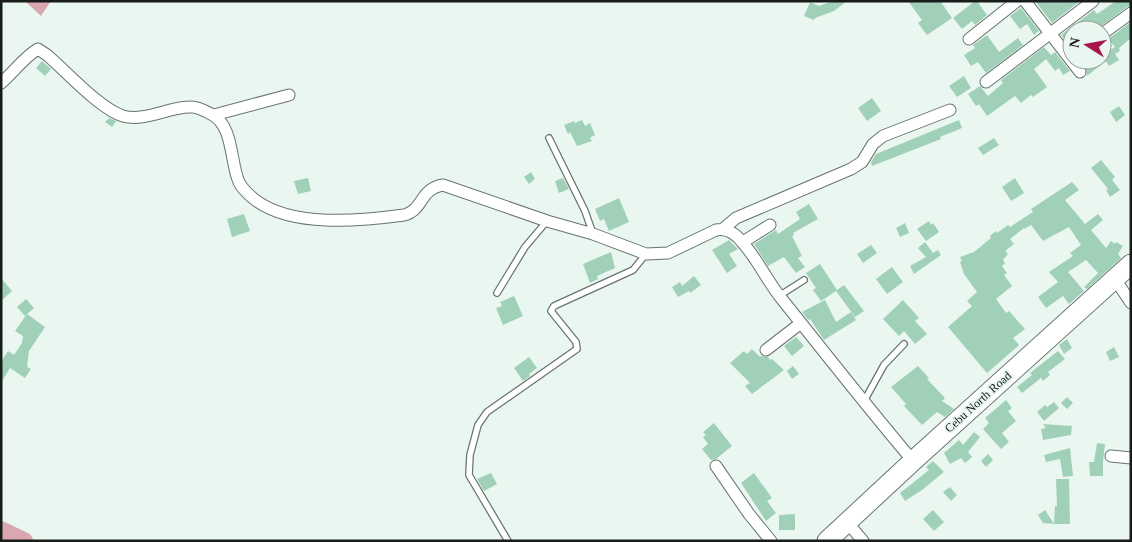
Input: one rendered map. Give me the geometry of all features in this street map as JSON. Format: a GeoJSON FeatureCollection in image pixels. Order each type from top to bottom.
{"type":"FeatureCollection","features":[{"type":"Feature","properties":{"kind":"highway","name":"Cebu North Road"},"geometry":{"type":"LineString","coordinates":[[828,541],[913,461],[1131,264]]}},
{"type":"Feature","properties":{"kind":"street"},"geometry":{"type":"LineString","coordinates":[[969,39],[1017,1]]}},
{"type":"Feature","properties":{"kind":"street"},"geometry":{"type":"LineString","coordinates":[[1025,1],[1062,47]]}},
{"type":"Feature","properties":{"kind":"street"},"geometry":{"type":"LineString","coordinates":[[986,82],[1093,1]]}},
{"type":"Feature","properties":{"kind":"street"},"geometry":{"type":"LineString","coordinates":[[1112,27],[1131,13]]}},
{"type":"Feature","properties":{"kind":"street"},"geometry":{"type":"LineString","coordinates":[[1,83],[13,73],[29,54],[38,49],[47,54],[106,108],[123,116],[136,118],[191,106],[214,116],[227,135],[239,182],[245,192],[265,207],[290,216],[334,220],[404,215],[417,208],[428,190],[443,186],[547,221],[593,234],[646,254],[668,253],[716,230],[723,229],[732,232],[743,242],[779,296],[863,402],[913,461]]}},
{"type":"Feature","properties":{"kind":"street"},"geometry":{"type":"LineString","coordinates":[[214,116],[289,94]]}},
{"type":"Feature","properties":{"kind":"street"},"geometry":{"type":"LineString","coordinates":[[723,229],[736,218],[862,162],[873,144],[882,136],[950,110]]}},
{"type":"Feature","properties":{"kind":"street"},"geometry":{"type":"LineString","coordinates":[[743,242],[770,225]]}},
{"type":"Feature","properties":{"kind":"street"},"geometry":{"type":"LineString","coordinates":[[1115,278],[1131,303]]}},
{"type":"Feature","properties":{"kind":"street"},"geometry":{"type":"LineString","coordinates":[[766,350],[801,323]]}},
{"type":"Feature","properties":{"kind":"street"},"geometry":{"type":"LineString","coordinates":[[1111,456],[1131,458]]}},
{"type":"Feature","properties":{"kind":"street"},"geometry":{"type":"LineString","coordinates":[[716,466],[771,541]]}},
{"type":"Feature","properties":{"kind":"street"},"geometry":{"type":"LineString","coordinates":[[847,522],[863,541]]}},
{"type":"Feature","properties":{"kind":"lane"},"geometry":{"type":"LineString","coordinates":[[550,138],[585,211],[593,234]]}},
{"type":"Feature","properties":{"kind":"lane"},"geometry":{"type":"LineString","coordinates":[[497,293],[525,247],[547,221]]}},
{"type":"Feature","properties":{"kind":"lane"},"geometry":{"type":"LineString","coordinates":[[508,541],[469,475],[470,456],[478,425],[487,412],[578,349],[576,342],[551,311],[554,306],[633,270],[646,254]]}},
{"type":"Feature","properties":{"kind":"lane"},"geometry":{"type":"LineString","coordinates":[[779,296],[804,280]]}},
{"type":"Feature","properties":{"kind":"lane"},"geometry":{"type":"LineString","coordinates":[[863,402],[884,365],[904,344]]}},
{"type":"Feature","properties":{"kind":"shaded area"},"geometry":{"type":"Polygon","coordinates":[[[25,1],[51,1],[41,16],[25,1]]]}},
{"type":"Feature","properties":{"kind":"building"},"geometry":{"type":"Polygon","coordinates":[[[833,1],[847,1],[834,11],[814,20],[804,16],[810,2],[819,6],[833,1]]]}},
{"type":"Feature","properties":{"kind":"building"},"geometry":{"type":"Polygon","coordinates":[[[908,1],[940,1],[952,18],[927,35],[918,23],[922,20],[908,1]]]}},
{"type":"Feature","properties":{"kind":"building"},"geometry":{"type":"Polygon","coordinates":[[[977,1],[987,15],[975,25],[972,21],[962,29],[953,18],[977,1]]]}},
{"type":"Feature","properties":{"kind":"building"},"geometry":{"type":"Polygon","coordinates":[[[1035,1],[1080,1],[1052,23],[1035,1]]]}},
{"type":"Feature","properties":{"kind":"building"},"geometry":{"type":"Polygon","coordinates":[[[1116,1],[1131,1],[1131,6],[1109,20],[1081,20],[1094,10],[1097,14],[1116,1]]]}},
{"type":"Feature","properties":{"kind":"building"},"geometry":{"type":"Polygon","coordinates":[[[1021,8],[1039,31],[1034,35],[1027,24],[1020,29],[1010,16],[1021,8]]]}},
{"type":"Feature","properties":{"kind":"building"},"geometry":{"type":"Polygon","coordinates":[[[1131,22],[1131,38],[1119,48],[1120,51],[1115,54],[1119,60],[1112,64],[1112,49],[1115,47],[1112,44],[1112,36],[1131,22]]]}},
{"type":"Feature","properties":{"kind":"building"},"geometry":{"type":"Polygon","coordinates":[[[987,35],[999,52],[1018,38],[1023,45],[986,73],[978,62],[971,66],[964,55],[975,48],[973,45],[987,35]]]}},
{"type":"Feature","properties":{"kind":"building"},"geometry":{"type":"Polygon","coordinates":[[[1044,47],[1051,55],[1034,69],[1047,87],[1033,97],[1031,95],[1021,103],[1015,96],[987,116],[979,104],[976,106],[968,94],[980,86],[988,96],[1003,83],[1001,80],[1044,47]]]}},
{"type":"Feature","properties":{"kind":"building"},"geometry":{"type":"Polygon","coordinates":[[[1055,52],[1062,61],[1062,70],[1070,71],[1063,75],[1059,68],[1055,71],[1046,59],[1055,52]]]}},
{"type":"Feature","properties":{"kind":"building"},"geometry":{"type":"Polygon","coordinates":[[[42,61],[51,69],[45,76],[36,68],[42,61]]]}},
{"type":"Feature","properties":{"kind":"building"},"geometry":{"type":"Polygon","coordinates":[[[1086,70],[1095,70],[1087,76],[1086,70]]]}},
{"type":"Feature","properties":{"kind":"building"},"geometry":{"type":"Polygon","coordinates":[[[964,76],[971,88],[957,97],[949,86],[964,76]]]}},
{"type":"Feature","properties":{"kind":"building"},"geometry":{"type":"Polygon","coordinates":[[[872,98],[881,111],[867,121],[858,108],[872,98]]]}},
{"type":"Feature","properties":{"kind":"building"},"geometry":{"type":"Polygon","coordinates":[[[1119,106],[1125,115],[1116,122],[1110,112],[1119,106]]]}},
{"type":"Feature","properties":{"kind":"building"},"geometry":{"type":"Polygon","coordinates":[[[109,118],[116,121],[112,127],[105,122],[109,118]]]}},
{"type":"Feature","properties":{"kind":"building"},"geometry":{"type":"Polygon","coordinates":[[[582,120],[585,126],[590,123],[595,135],[590,138],[592,141],[577,146],[564,125],[582,120]]]}},
{"type":"Feature","properties":{"kind":"building"},"geometry":{"type":"Polygon","coordinates":[[[959,120],[962,128],[940,137],[941,139],[872,166],[871,162],[876,154],[959,120]]]}},
{"type":"Feature","properties":{"kind":"building"},"geometry":{"type":"Polygon","coordinates":[[[994,138],[999,145],[983,155],[978,148],[994,138]]]}},
{"type":"Feature","properties":{"kind":"building"},"geometry":{"type":"Polygon","coordinates":[[[1101,160],[1115,177],[1112,180],[1120,190],[1110,197],[1106,190],[1108,189],[1091,168],[1101,160]]]}},
{"type":"Feature","properties":{"kind":"building"},"geometry":{"type":"Polygon","coordinates":[[[531,172],[535,179],[529,184],[524,177],[531,172]]]}},
{"type":"Feature","properties":{"kind":"building"},"geometry":{"type":"Polygon","coordinates":[[[308,178],[311,191],[298,194],[294,181],[308,178]]]}},
{"type":"Feature","properties":{"kind":"building"},"geometry":{"type":"Polygon","coordinates":[[[563,178],[569,189],[559,193],[555,181],[563,178]]]}},
{"type":"Feature","properties":{"kind":"building"},"geometry":{"type":"Polygon","coordinates":[[[1015,178],[1024,193],[1011,201],[1002,187],[1015,178]]]}},
{"type":"Feature","properties":{"kind":"building"},"geometry":{"type":"Polygon","coordinates":[[[1072,182],[1079,190],[1065,200],[1085,224],[1098,214],[1103,220],[1091,230],[1106,248],[1111,241],[1123,246],[1118,254],[1121,258],[1087,289],[1084,287],[1098,273],[1086,260],[1068,272],[1084,291],[1069,304],[1063,296],[1046,308],[1038,297],[1058,282],[1049,272],[1073,256],[1070,253],[1081,245],[1069,227],[1043,241],[1031,225],[1010,239],[1014,244],[1005,251],[1008,254],[1003,260],[1005,263],[1002,266],[1007,273],[1004,275],[1012,286],[996,299],[1006,313],[1009,311],[1025,329],[1013,338],[1019,345],[987,373],[948,327],[972,306],[967,301],[977,292],[964,274],[960,257],[974,252],[991,238],[990,236],[996,231],[997,233],[1008,225],[1010,227],[1033,212],[1031,209],[1072,182]]]}},
{"type":"Feature","properties":{"kind":"building"},"geometry":{"type":"Polygon","coordinates":[[[619,198],[629,222],[609,231],[604,219],[600,221],[595,209],[619,198]]]}},
{"type":"Feature","properties":{"kind":"building"},"geometry":{"type":"Polygon","coordinates":[[[809,204],[818,219],[793,233],[794,235],[792,236],[802,256],[798,258],[805,267],[796,273],[784,257],[768,266],[754,244],[776,230],[778,234],[800,219],[796,212],[809,204]]]}},
{"type":"Feature","properties":{"kind":"building"},"geometry":{"type":"Polygon","coordinates":[[[244,214],[250,231],[232,237],[227,219],[244,214]]]}},
{"type":"Feature","properties":{"kind":"building"},"geometry":{"type":"Polygon","coordinates":[[[929,221],[931,225],[933,223],[939,232],[926,241],[917,229],[929,221]]]}},
{"type":"Feature","properties":{"kind":"building"},"geometry":{"type":"Polygon","coordinates":[[[905,223],[909,233],[900,237],[896,228],[905,223]]]}},
{"type":"Feature","properties":{"kind":"building"},"geometry":{"type":"Polygon","coordinates":[[[729,240],[738,249],[729,254],[737,266],[727,273],[712,250],[729,240]]]}},
{"type":"Feature","properties":{"kind":"building"},"geometry":{"type":"Polygon","coordinates":[[[925,242],[933,253],[938,250],[941,255],[914,274],[910,266],[926,257],[918,248],[925,242]]]}},
{"type":"Feature","properties":{"kind":"building"},"geometry":{"type":"Polygon","coordinates":[[[871,245],[877,253],[863,263],[857,254],[871,245]]]}},
{"type":"Feature","properties":{"kind":"building"},"geometry":{"type":"Polygon","coordinates":[[[611,252],[615,268],[597,276],[598,279],[590,283],[583,264],[611,252]]]}},
{"type":"Feature","properties":{"kind":"building"},"geometry":{"type":"Polygon","coordinates":[[[820,264],[837,290],[844,285],[864,311],[855,317],[836,291],[821,301],[813,290],[816,288],[806,273],[820,264]]]}},
{"type":"Feature","properties":{"kind":"building"},"geometry":{"type":"Polygon","coordinates":[[[892,267],[903,282],[887,294],[876,279],[892,267]]]}},
{"type":"Feature","properties":{"kind":"building"},"geometry":{"type":"Polygon","coordinates":[[[694,276],[701,285],[690,293],[689,291],[678,297],[672,287],[680,282],[682,286],[694,276]]]}},
{"type":"Feature","properties":{"kind":"building"},"geometry":{"type":"Polygon","coordinates":[[[1,278],[12,291],[1,301],[1,278]]]}},
{"type":"Feature","properties":{"kind":"building"},"geometry":{"type":"Polygon","coordinates":[[[514,296],[523,316],[503,325],[496,308],[502,306],[500,302],[514,296]]]}},
{"type":"Feature","properties":{"kind":"building"},"geometry":{"type":"Polygon","coordinates":[[[26,299],[34,308],[25,316],[17,307],[26,299]]]}},
{"type":"Feature","properties":{"kind":"building"},"geometry":{"type":"Polygon","coordinates":[[[825,300],[836,322],[851,312],[856,320],[824,340],[810,319],[808,320],[802,312],[825,300]]]}},
{"type":"Feature","properties":{"kind":"building"},"geometry":{"type":"Polygon","coordinates":[[[903,300],[919,318],[915,321],[927,334],[915,344],[904,331],[899,336],[883,319],[903,300]]]}},
{"type":"Feature","properties":{"kind":"building"},"geometry":{"type":"Polygon","coordinates":[[[27,314],[45,327],[29,351],[27,367],[31,369],[25,378],[10,368],[1,383],[1,362],[8,351],[14,355],[22,343],[23,336],[15,331],[27,314]]]}},
{"type":"Feature","properties":{"kind":"building"},"geometry":{"type":"Polygon","coordinates":[[[796,337],[804,346],[792,356],[784,346],[796,337]]]}},
{"type":"Feature","properties":{"kind":"building"},"geometry":{"type":"Polygon","coordinates":[[[1067,339],[1072,348],[1064,354],[1059,345],[1067,339]]]}},
{"type":"Feature","properties":{"kind":"building"},"geometry":{"type":"Polygon","coordinates":[[[1114,347],[1119,357],[1110,361],[1106,352],[1114,347]]]}},
{"type":"Feature","properties":{"kind":"building"},"geometry":{"type":"Polygon","coordinates":[[[752,349],[760,357],[772,359],[784,370],[752,394],[745,386],[750,383],[730,363],[744,351],[747,354],[752,349]]]}},
{"type":"Feature","properties":{"kind":"building"},"geometry":{"type":"Polygon","coordinates":[[[1058,351],[1065,359],[1048,372],[1050,375],[1043,381],[1041,378],[1022,393],[1017,387],[1032,375],[1030,373],[1058,351]]]}},
{"type":"Feature","properties":{"kind":"building"},"geometry":{"type":"Polygon","coordinates":[[[529,357],[537,368],[523,381],[514,368],[529,357]]]}},
{"type":"Feature","properties":{"kind":"building"},"geometry":{"type":"Polygon","coordinates":[[[793,366],[799,374],[792,379],[787,371],[793,366]]]}},
{"type":"Feature","properties":{"kind":"building"},"geometry":{"type":"Polygon","coordinates":[[[918,366],[929,378],[927,379],[945,398],[942,401],[954,409],[945,417],[937,412],[922,425],[904,406],[906,404],[891,387],[918,366]]]}},
{"type":"Feature","properties":{"kind":"building"},"geometry":{"type":"Polygon","coordinates":[[[1067,397],[1073,403],[1067,409],[1061,403],[1067,397]]]}},
{"type":"Feature","properties":{"kind":"building"},"geometry":{"type":"Polygon","coordinates":[[[1006,400],[1012,408],[1008,411],[1016,421],[1002,433],[1009,442],[1001,449],[983,429],[989,423],[985,418],[1006,400]]]}},
{"type":"Feature","properties":{"kind":"building"},"geometry":{"type":"Polygon","coordinates":[[[1054,402],[1059,408],[1044,421],[1037,412],[1045,405],[1047,407],[1054,402]]]}},
{"type":"Feature","properties":{"kind":"building"},"geometry":{"type":"Polygon","coordinates":[[[714,423],[732,446],[716,459],[711,460],[702,449],[708,444],[703,437],[706,435],[703,432],[714,423]]]}},
{"type":"Feature","properties":{"kind":"building"},"geometry":{"type":"Polygon","coordinates":[[[1043,424],[1072,426],[1071,435],[1043,440],[1041,429],[1046,428],[1043,424]]]}},
{"type":"Feature","properties":{"kind":"building"},"geometry":{"type":"Polygon","coordinates":[[[974,432],[980,437],[968,452],[972,457],[965,463],[961,458],[950,464],[944,453],[959,440],[963,445],[974,432]]]}},
{"type":"Feature","properties":{"kind":"building"},"geometry":{"type":"Polygon","coordinates":[[[1097,443],[1105,444],[1103,476],[1090,476],[1089,462],[1094,462],[1097,443]]]}},
{"type":"Feature","properties":{"kind":"building"},"geometry":{"type":"Polygon","coordinates":[[[1070,448],[1073,476],[1063,477],[1060,459],[1046,462],[1044,455],[1070,448]]]}},
{"type":"Feature","properties":{"kind":"building"},"geometry":{"type":"Polygon","coordinates":[[[988,454],[993,460],[986,467],[981,461],[988,454]]]}},
{"type":"Feature","properties":{"kind":"building"},"geometry":{"type":"Polygon","coordinates":[[[933,461],[944,472],[905,501],[900,493],[929,470],[926,467],[933,461]]]}},
{"type":"Feature","properties":{"kind":"building"},"geometry":{"type":"Polygon","coordinates":[[[491,473],[497,484],[484,491],[477,479],[491,473]]]}},
{"type":"Feature","properties":{"kind":"building"},"geometry":{"type":"Polygon","coordinates":[[[754,473],[772,498],[767,501],[776,513],[766,521],[741,483],[754,473]]]}},
{"type":"Feature","properties":{"kind":"building"},"geometry":{"type":"Polygon","coordinates":[[[1056,479],[1069,479],[1070,524],[1054,524],[1055,506],[1057,506],[1056,479]]]}},
{"type":"Feature","properties":{"kind":"building"},"geometry":{"type":"Polygon","coordinates":[[[950,487],[957,495],[951,501],[943,492],[950,487]]]}},
{"type":"Feature","properties":{"kind":"building"},"geometry":{"type":"Polygon","coordinates":[[[933,510],[944,522],[934,531],[923,519],[933,510]]]}},
{"type":"Feature","properties":{"kind":"building"},"geometry":{"type":"Polygon","coordinates":[[[1045,510],[1054,524],[1043,523],[1038,515],[1045,510]]]}},
{"type":"Feature","properties":{"kind":"building"},"geometry":{"type":"Polygon","coordinates":[[[795,514],[795,530],[779,530],[779,515],[795,514]]]}},
{"type":"Feature","properties":{"kind":"waterway"},"geometry":{"type":"LineString","coordinates":[[1,530],[24,541]]}}]}
